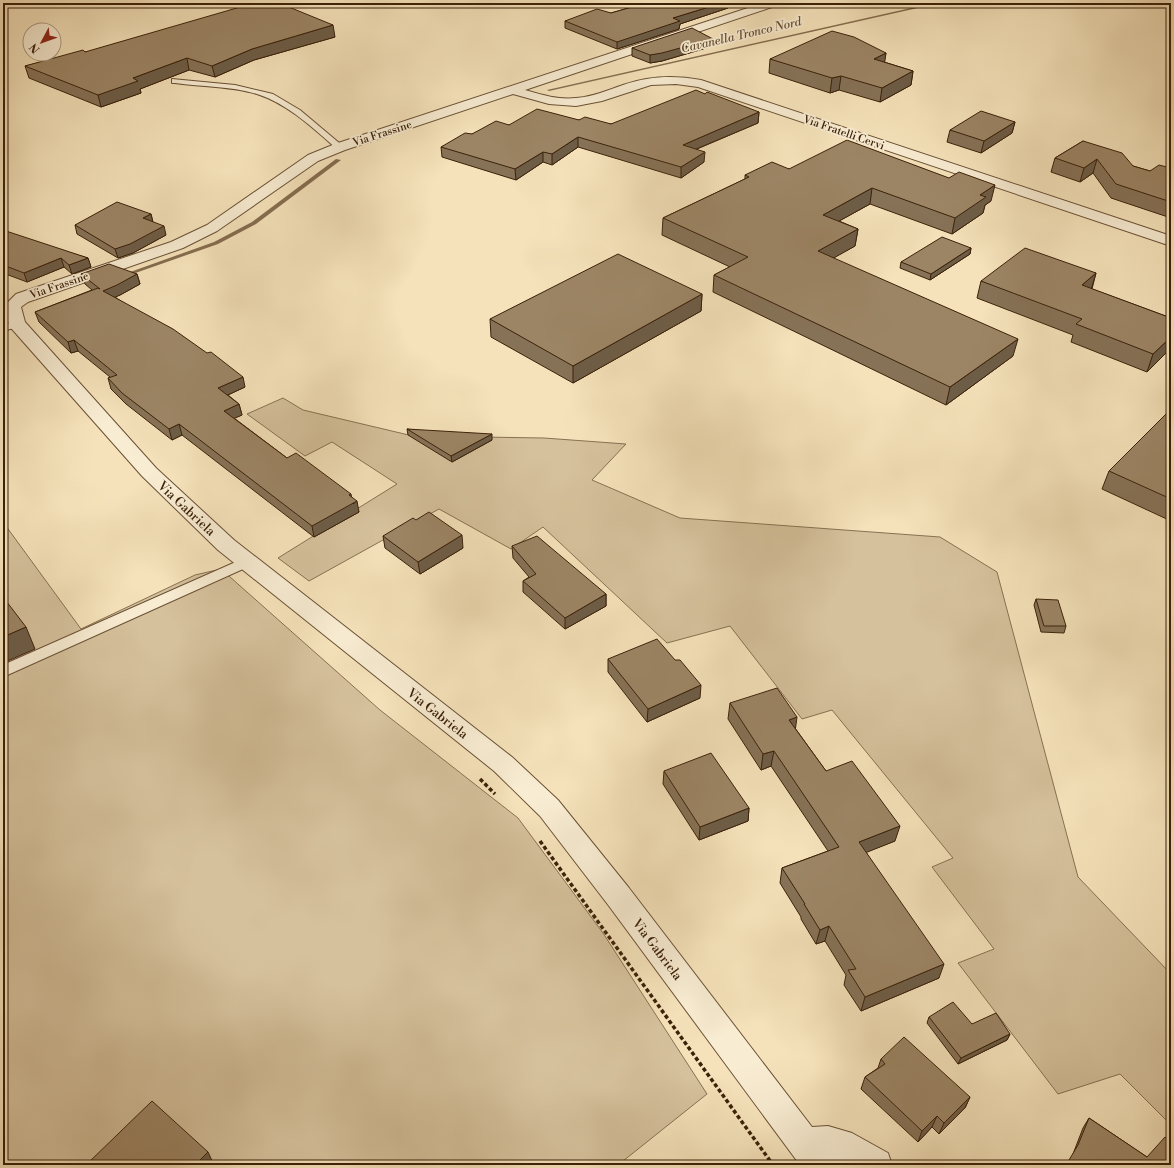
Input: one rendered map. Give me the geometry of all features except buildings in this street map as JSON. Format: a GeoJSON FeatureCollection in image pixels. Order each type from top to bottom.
{"type":"FeatureCollection","features":[{"type":"Feature","properties":{"kind":"street","name":"Via Frassine"},"geometry":{"type":"LineString","coordinates":[[9,316],[22,298],[177,245],[212,228],[313,158],[340,146],[513,90],[679,33],[774,3]]}},
{"type":"Feature","properties":{"kind":"street","name":"Via Fratelli Cervi"},"geometry":{"type":"LineString","coordinates":[[513,90],[541,99],[575,102],[600,98],[635,85],[657,80],[673,80],[701,84],[1171,241]]}},
{"type":"Feature","properties":{"kind":"street","name":"Via Gabriela"},"geometry":{"type":"LineString","coordinates":[[9,316],[149,472],[226,545],[503,764],[549,808],[624,903],[812,1155]]}},
{"type":"Feature","properties":{"kind":"street"},"geometry":{"type":"LineString","coordinates":[[812,1155],[828,1142],[840,1145],[876,1165]]}},
{"type":"Feature","properties":{"kind":"lane"},"geometry":{"type":"LineString","coordinates":[[175,82],[247,90],[270,96],[290,108],[340,146]]}},
{"type":"Feature","properties":{"kind":"lane"},"geometry":{"type":"LineString","coordinates":[[3,671],[247,562]]}},
{"type":"Feature","properties":{"kind":"path"},"geometry":{"type":"LineString","coordinates":[[476,776],[499,797]]}},
{"type":"Feature","properties":{"kind":"path"},"geometry":{"type":"LineString","coordinates":[[536,836],[587,904],[773,1165]]}},
{"type":"Feature","properties":{"kind":"shaded area"},"geometry":{"type":"Polygon","coordinates":[[[283,398],[303,410],[413,436],[544,438],[626,444],[592,480],[680,518],[940,537],[997,572],[1078,877],[1171,974],[1171,1125],[1120,1074],[1058,1094],[958,963],[994,949],[932,867],[953,858],[832,710],[802,719],[730,626],[667,643],[543,527],[511,549],[439,509],[309,581],[278,558],[397,484],[332,442],[305,456],[247,414],[283,398]]]}},
{"type":"Feature","properties":{"kind":"shaded area"},"geometry":{"type":"Polygon","coordinates":[[[3,522],[81,629],[195,575],[221,569],[380,710],[518,818],[603,933],[707,1094],[618,1165],[3,1165],[3,522]]]}},
{"type":"Feature","properties":{"kind":"waterway","name":"Cavanella Tronco Nord"},"geometry":{"type":"LineString","coordinates":[[549,90],[938,3]]}},
{"type":"Feature","properties":{"kind":"waterway","name":"Cavanella Tronco Nord"},"geometry":{"type":"LineString","coordinates":[[122,276],[216,243],[254,223],[338,160]]}}]}
